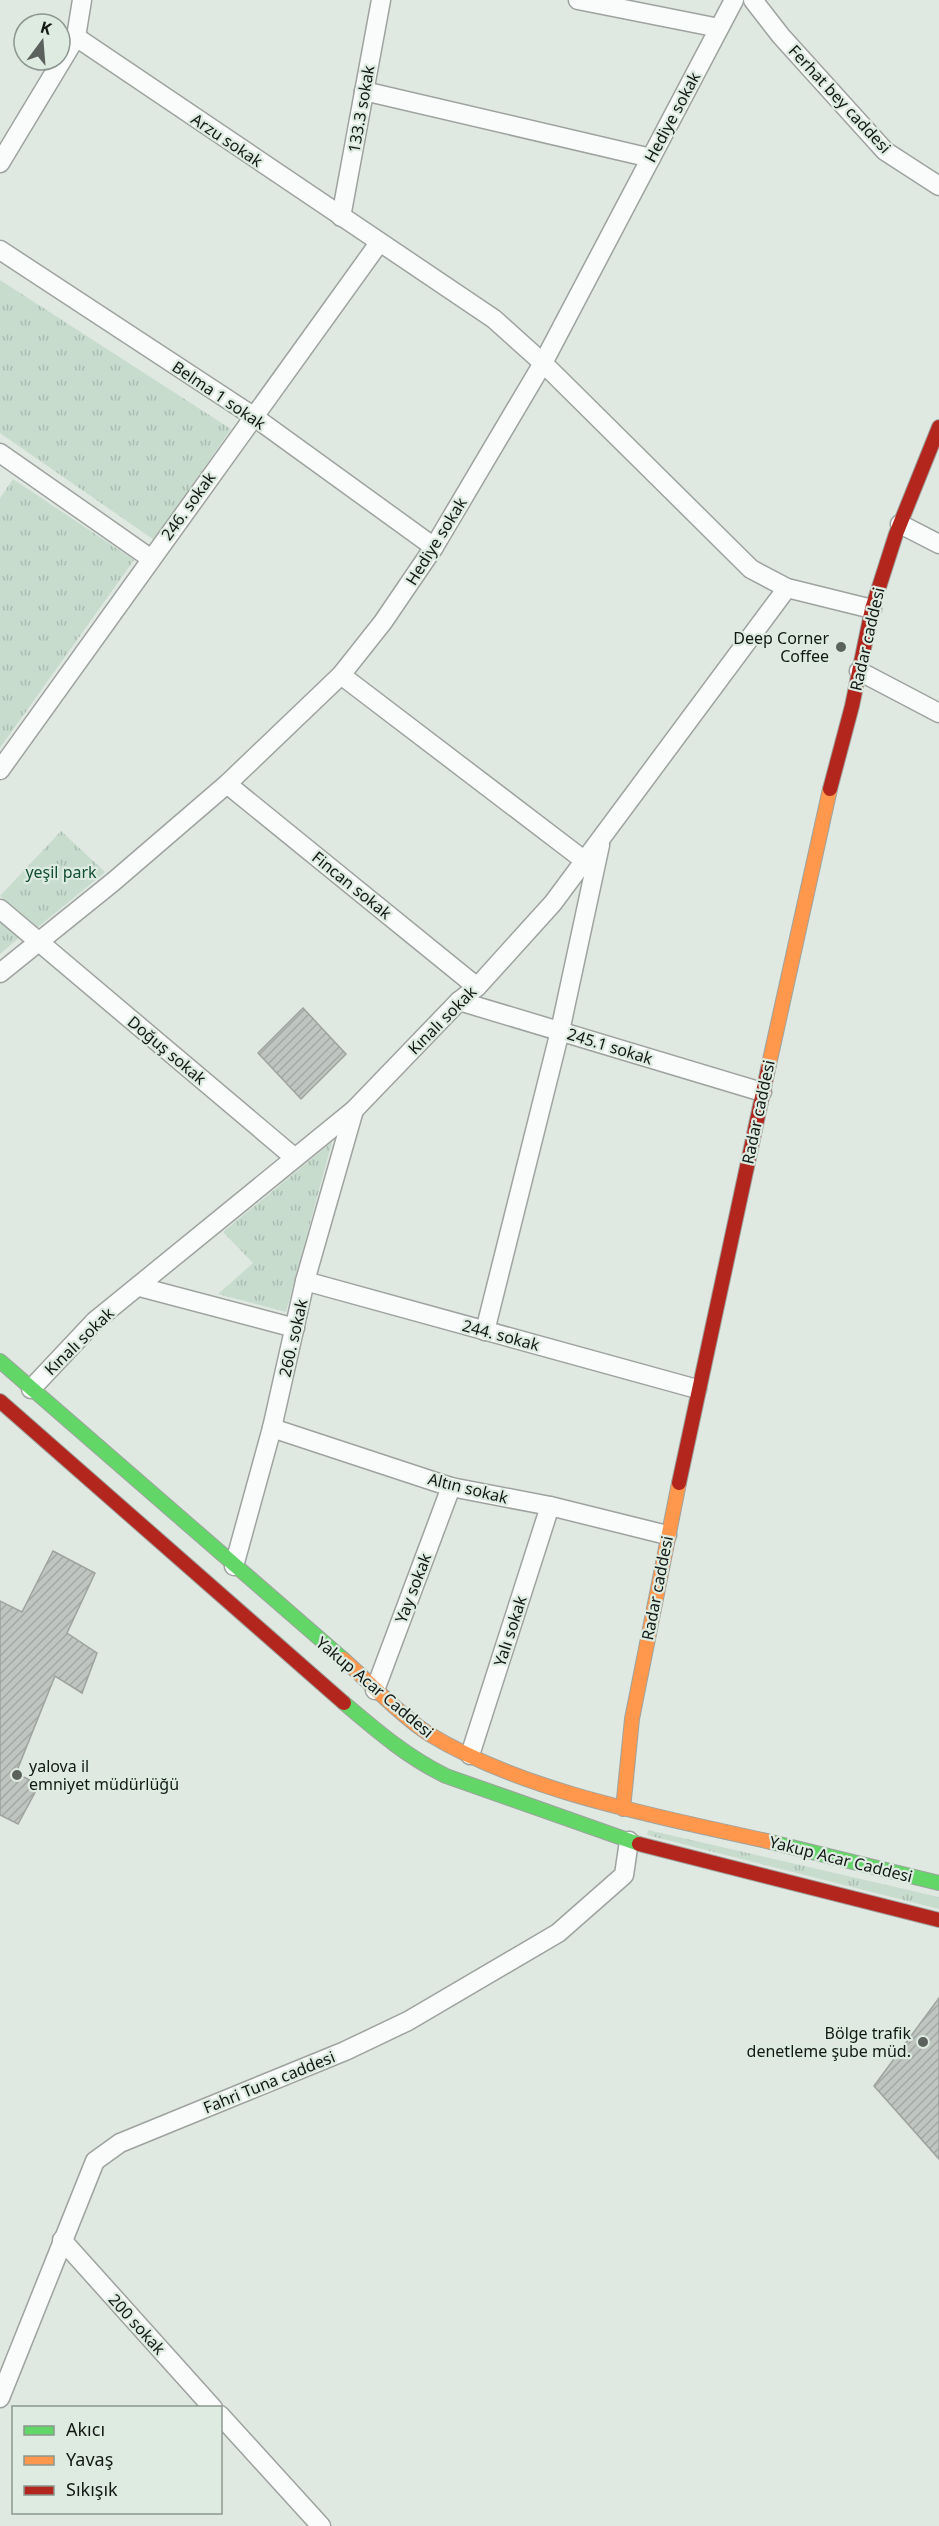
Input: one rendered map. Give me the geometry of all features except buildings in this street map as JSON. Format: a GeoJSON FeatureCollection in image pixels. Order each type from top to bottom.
{"type":"FeatureCollection","features":[{"type":"Feature","properties":{"kind":"street"},"geometry":{"type":"LineString","coordinates":[[0,163],[76,38],[82,0]]}},
{"type":"Feature","properties":{"kind":"street","name":"133.3 sokak"},"geometry":{"type":"LineString","coordinates":[[341,217],[381,0]]}},
{"type":"Feature","properties":{"kind":"street"},"geometry":{"type":"LineString","coordinates":[[578,0],[719,28]]}},
{"type":"Feature","properties":{"kind":"street","name":"Hediye sokak"},"geometry":{"type":"LineString","coordinates":[[0,973],[227,784],[341,675],[383,622],[434,547],[543,363],[734,0]]}},
{"type":"Feature","properties":{"kind":"street","name":"Ferhat bey caddesi"},"geometry":{"type":"LineString","coordinates":[[753,0],[781,36],[885,151],[939,186]]}},
{"type":"Feature","properties":{"kind":"street","name":"Arzu sokak"},"geometry":{"type":"LineString","coordinates":[[76,38],[494,319],[543,363],[751,569],[787,588],[872,609]]}},
{"type":"Feature","properties":{"kind":"street"},"geometry":{"type":"LineString","coordinates":[[364,91],[651,158]]}},
{"type":"Feature","properties":{"kind":"street","name":"246. sokak"},"geometry":{"type":"LineString","coordinates":[[0,770],[150,558],[379,243]]}},
{"type":"Feature","properties":{"kind":"street","name":"Belma 1 sokak"},"geometry":{"type":"LineString","coordinates":[[0,250],[253,416],[434,547]]}},
{"type":"Feature","properties":{"kind":"street","name":"Radar caddesi"},"geometry":{"type":"LineString","coordinates":[[622,1809],[632,1719],[667,1535],[820,827],[872,609],[900,524],[939,428]]}},
{"type":"Feature","properties":{"kind":"street"},"geometry":{"type":"LineString","coordinates":[[2,459],[150,558]]}},
{"type":"Feature","properties":{"kind":"street"},"geometry":{"type":"LineString","coordinates":[[900,524],[939,544]]}},
{"type":"Feature","properties":{"kind":"street","name":"Kınalı sokak"},"geometry":{"type":"LineString","coordinates":[[31,1389],[95,1321],[140,1287],[354,1110],[459,1001],[477,987],[553,903],[787,588]]}},
{"type":"Feature","properties":{"kind":"street"},"geometry":{"type":"LineString","coordinates":[[859,671],[939,713]]}},
{"type":"Feature","properties":{"kind":"street"},"geometry":{"type":"LineString","coordinates":[[341,675],[585,861]]}},
{"type":"Feature","properties":{"kind":"street","name":"Fincan sokak"},"geometry":{"type":"LineString","coordinates":[[227,784],[477,987]]}},
{"type":"Feature","properties":{"kind":"street"},"geometry":{"type":"LineString","coordinates":[[485,1331],[560,1031],[602,838]]}},
{"type":"Feature","properties":{"kind":"street","name":"Doğuş sokak"},"geometry":{"type":"LineString","coordinates":[[0,909],[295,1158]]}},
{"type":"Feature","properties":{"kind":"street","name":"245.1 sokak"},"geometry":{"type":"LineString","coordinates":[[459,1001],[762,1092]]}},
{"type":"Feature","properties":{"kind":"street","name":"260. sokak"},"geometry":{"type":"LineString","coordinates":[[234,1566],[273,1428],[306,1281],[354,1110]]}},
{"type":"Feature","properties":{"kind":"street","name":"244. sokak"},"geometry":{"type":"LineString","coordinates":[[306,1281],[697,1389]]}},
{"type":"Feature","properties":{"kind":"street"},"geometry":{"type":"LineString","coordinates":[[140,1287],[295,1328]]}},
{"type":"Feature","properties":{"kind":"street","name":"Yakup Acar Caddesi"},"geometry":{"type":"LineString","coordinates":[[0,1361],[428,1733],[503,1770],[622,1809],[818,1852],[939,1883]]}},
{"type":"Feature","properties":{"kind":"street","name":"Yakup Acar Caddesi"},"geometry":{"type":"LineString","coordinates":[[0,1402],[380,1734],[417,1762],[459,1781],[629,1841],[939,1920]]}},
{"type":"Feature","properties":{"kind":"street","name":"Altın sokak"},"geometry":{"type":"LineString","coordinates":[[273,1428],[451,1486],[550,1506],[667,1535]]}},
{"type":"Feature","properties":{"kind":"street","name":"Yay sokak"},"geometry":{"type":"LineString","coordinates":[[375,1689],[451,1486]]}},
{"type":"Feature","properties":{"kind":"street","name":"Yalı sokak"},"geometry":{"type":"LineString","coordinates":[[470,1755],[550,1506]]}},
{"type":"Feature","properties":{"kind":"street","name":"Fahri Tuna caddesi"},"geometry":{"type":"LineString","coordinates":[[0,2398],[95,2161],[120,2143],[345,2051],[408,2021],[558,1933],[624,1875],[629,1841]]}},
{"type":"Feature","properties":{"kind":"street","name":"200 sokak"},"geometry":{"type":"LineString","coordinates":[[62,2240],[211,2406]]}},
{"type":"Feature","properties":{"kind":"street"},"geometry":{"type":"LineString","coordinates":[[222,2417],[321,2526]]}},
{"type":"Feature","properties":{"kind":"green space"},"geometry":{"type":"Polygon","coordinates":[[[0,280],[231,429],[154,540],[0,433],[0,280]]]}},
{"type":"Feature","properties":{"kind":"green space"},"geometry":{"type":"Polygon","coordinates":[[[13,479],[134,560],[0,748],[0,498],[13,479]]]}},
{"type":"Feature","properties":{"kind":"green space","name":"yeşil park"},"geometry":{"type":"Polygon","coordinates":[[[61,831],[105,872],[37,928],[0,896],[61,831]]]}},
{"type":"Feature","properties":{"kind":"green space","name":"yeşil park"},"geometry":{"type":"Polygon","coordinates":[[[0,920],[20,937],[0,954],[0,920]]]}},
{"type":"Feature","properties":{"kind":"green space"},"geometry":{"type":"Polygon","coordinates":[[[332,1142],[286,1312],[218,1294],[253,1263],[223,1232],[332,1142]]]}},
{"type":"Feature","properties":{"kind":"green space"},"geometry":{"type":"Polygon","coordinates":[[[648,1830],[939,1897],[939,1909],[647,1835],[648,1830]]]}},
{"type":"Feature","properties":{"kind":"traffic: fast"},"geometry":{"type":"LineString","coordinates":[[0,1361],[343,1659]]}},
{"type":"Feature","properties":{"kind":"traffic: fast"},"geometry":{"type":"LineString","coordinates":[[344,1703],[405,1752],[446,1776],[639,1844]]}},
{"type":"Feature","properties":{"kind":"traffic: fast"},"geometry":{"type":"LineString","coordinates":[[771,1842],[939,1883]]}},
{"type":"Feature","properties":{"kind":"traffic: slow"},"geometry":{"type":"LineString","coordinates":[[768,1069],[830,789]]}},
{"type":"Feature","properties":{"kind":"traffic: slow"},"geometry":{"type":"LineString","coordinates":[[623,1809],[632,1719],[679,1483]]}},
{"type":"Feature","properties":{"kind":"traffic: slow"},"geometry":{"type":"LineString","coordinates":[[343,1659],[419,1727],[467,1755],[551,1788],[595,1801],[771,1842]]}},
{"type":"Feature","properties":{"kind":"traffic: jam"},"geometry":{"type":"LineString","coordinates":[[830,789],[852,706],[872,609],[896,534],[939,427]]}},
{"type":"Feature","properties":{"kind":"traffic: jam"},"geometry":{"type":"LineString","coordinates":[[679,1483],[768,1069]]}},
{"type":"Feature","properties":{"kind":"traffic: jam"},"geometry":{"type":"LineString","coordinates":[[0,1401],[344,1703]]}},
{"type":"Feature","properties":{"kind":"traffic: jam"},"geometry":{"type":"LineString","coordinates":[[639,1844],[939,1920]]}},
{"type":"Feature","properties":{"kind":"place","name":"Deep Corner Coffee"},"geometry":{"type":"Point","coordinates":[841,647]}},
{"type":"Feature","properties":{"kind":"place","name":"yalova il emniyet müdürlüğü"},"geometry":{"type":"Point","coordinates":[17,1775]}},
{"type":"Feature","properties":{"kind":"place","name":"Bölge trafik denetleme şube müd."},"geometry":{"type":"Point","coordinates":[923,2042]}}]}
